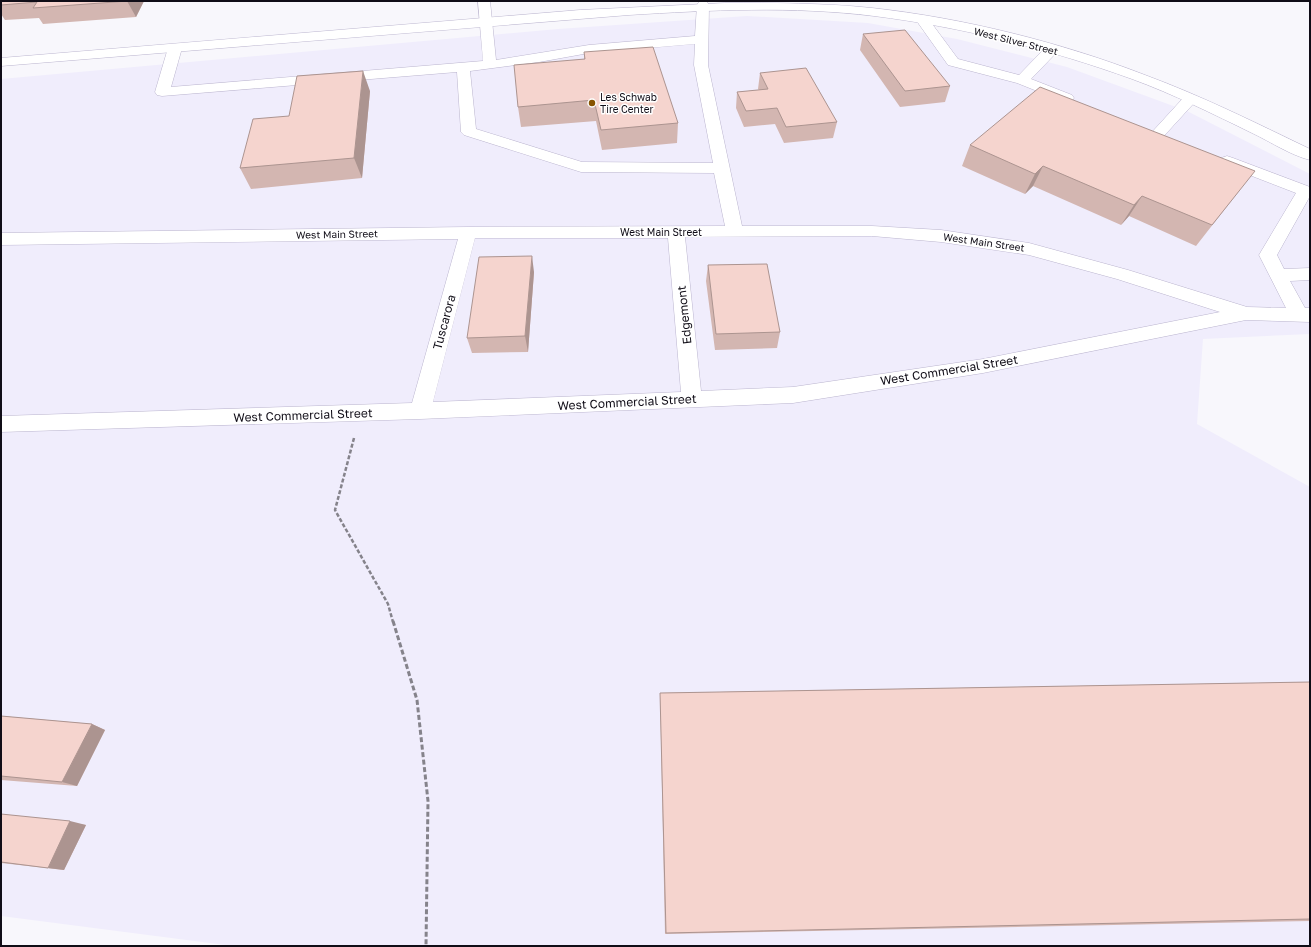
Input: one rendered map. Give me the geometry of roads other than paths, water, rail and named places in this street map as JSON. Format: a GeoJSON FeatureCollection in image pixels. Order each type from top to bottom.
{"type":"FeatureCollection","features":[{"type":"Feature","properties":{"kind":"street"},"geometry":{"type":"LineString","coordinates":[[484,1],[490,65]]}},
{"type":"Feature","properties":{"kind":"street","name":"West Silver Street"},"geometry":{"type":"LineString","coordinates":[[1,62],[631,9],[741,3],[811,6],[873,12],[922,20],[983,32],[1052,49],[1140,78],[1232,117],[1310,155]]}},
{"type":"Feature","properties":{"kind":"street"},"geometry":{"type":"LineString","coordinates":[[703,5],[701,65],[734,232]]}},
{"type":"Feature","properties":{"kind":"street"},"geometry":{"type":"LineString","coordinates":[[922,20],[953,62],[1022,80],[1079,103]]}},
{"type":"Feature","properties":{"kind":"street"},"geometry":{"type":"LineString","coordinates":[[175,48],[162,92],[490,65],[589,49],[702,40]]}},
{"type":"Feature","properties":{"kind":"street"},"geometry":{"type":"LineString","coordinates":[[1022,80],[1052,49]]}},
{"type":"Feature","properties":{"kind":"street"},"geometry":{"type":"LineString","coordinates":[[464,67],[469,132],[581,167],[721,168]]}},
{"type":"Feature","properties":{"kind":"street"},"geometry":{"type":"LineString","coordinates":[[1158,134],[1190,99]]}},
{"type":"Feature","properties":{"kind":"street"},"geometry":{"type":"LineString","coordinates":[[1143,128],[1172,140]]}},
{"type":"Feature","properties":{"kind":"street"},"geometry":{"type":"LineString","coordinates":[[1216,157],[1307,192],[1268,254],[1278,275],[1305,315]]}},
{"type":"Feature","properties":{"kind":"street","name":"West Main Street"},"geometry":{"type":"LineString","coordinates":[[6,239],[468,233],[872,231],[941,236],[1029,249],[1122,274],[1246,314],[1305,315]]}},
{"type":"Feature","properties":{"kind":"street","name":"Edgemont"},"geometry":{"type":"LineString","coordinates":[[676,232],[692,399]]}},
{"type":"Feature","properties":{"kind":"street","name":"Tuscarora"},"geometry":{"type":"LineString","coordinates":[[420,411],[468,233]]}},
{"type":"Feature","properties":{"kind":"street"},"geometry":{"type":"LineString","coordinates":[[1,254],[6,239]]}},
{"type":"Feature","properties":{"kind":"street"},"geometry":{"type":"LineString","coordinates":[[1278,275],[1310,274]]}},
{"type":"Feature","properties":{"kind":"street","name":"West Commercial Street"},"geometry":{"type":"LineString","coordinates":[[1,424],[420,411],[792,395],[983,366],[1246,314]]}},
{"type":"Feature","properties":{"kind":"place","name":"Les Schwab Tire Center"},"geometry":{"type":"Point","coordinates":[592,103]}}]}
